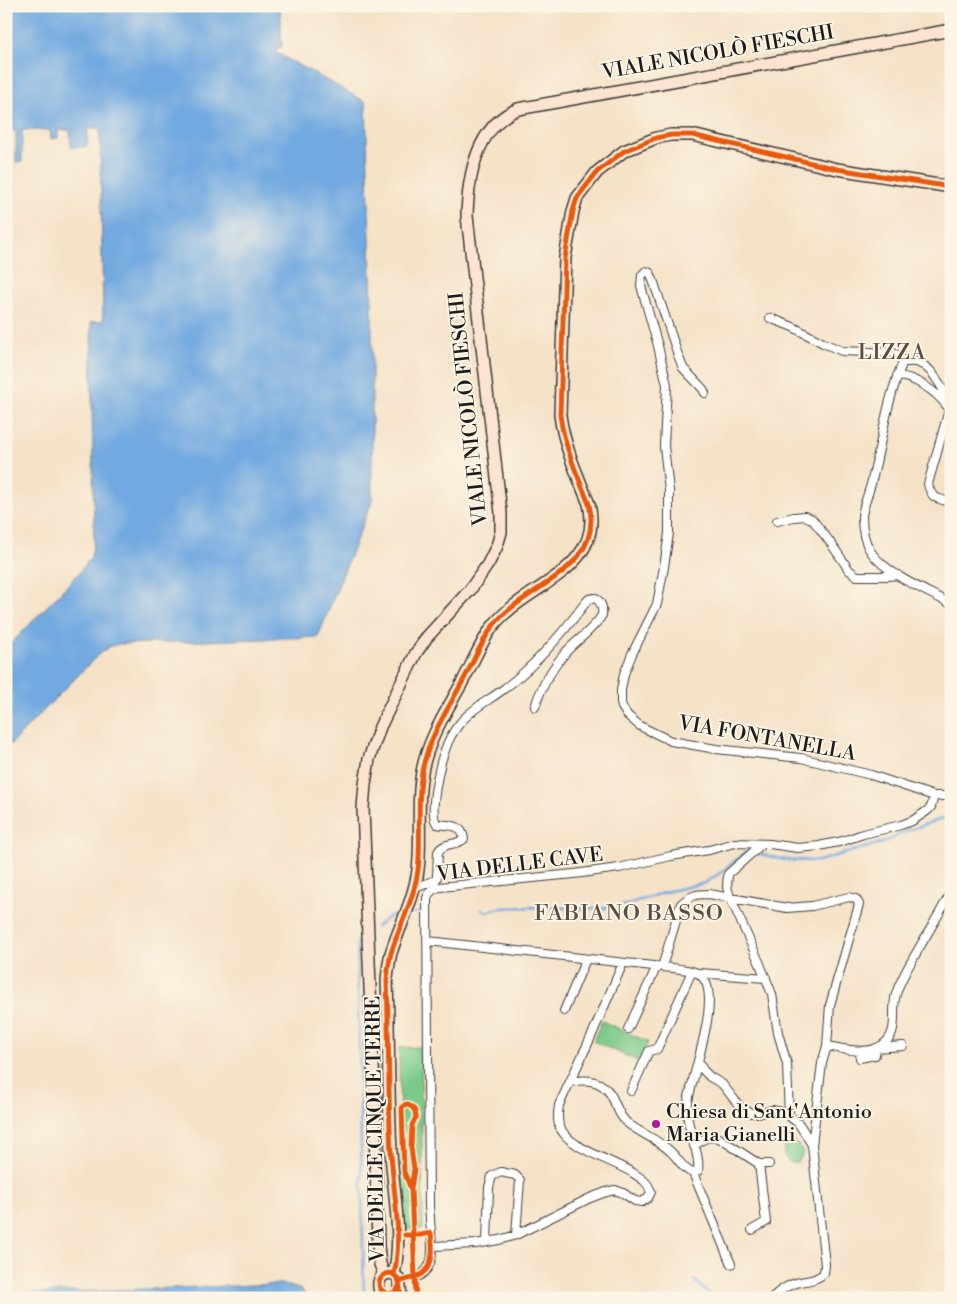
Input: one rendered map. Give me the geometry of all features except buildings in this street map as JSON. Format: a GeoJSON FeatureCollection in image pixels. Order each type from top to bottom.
{"type":"FeatureCollection","features":[{"type":"Feature","properties":{"kind":"main road","name":"VIALE NICOLÒ FIESCHI"},"geometry":{"type":"LineString","coordinates":[[401,1298],[397,1279],[380,1264],[378,1246],[364,808],[365,784],[368,759],[380,727],[416,653],[427,637],[470,590],[488,564],[497,546],[501,532],[501,513],[467,216],[470,180],[480,148],[490,130],[500,120],[508,113],[518,110],[951,30]]}},
{"type":"Feature","properties":{"kind":"main road","name":"VIA DELLE CINQUE TERRE"},"geometry":{"type":"LineString","coordinates":[[397,1279],[398,1245],[391,1152],[387,979],[390,955],[414,888],[418,870],[420,844],[419,805],[422,772],[431,740],[494,626],[506,612],[525,597],[556,578],[570,566],[582,550],[589,536],[591,512],[567,448],[560,414],[564,258],[572,211],[577,198],[597,172],[624,151],[640,143],[671,135],[692,135],[837,169],[951,187]]}},
{"type":"Feature","properties":{"kind":"main road"},"geometry":{"type":"LineString","coordinates":[[382,1277],[397,1279],[396,1292],[389,1294],[383,1291],[380,1293],[379,1282],[382,1277]]}},
{"type":"Feature","properties":{"kind":"street","name":"VIA FONTANELLA"},"geometry":{"type":"LineString","coordinates":[[705,393],[683,368],[652,277],[646,271],[642,275],[641,286],[667,385],[664,446],[669,491],[669,533],[657,604],[624,674],[621,702],[627,714],[640,726],[671,741],[801,758],[871,774],[934,796],[951,796]]}},
{"type":"Feature","properties":{"kind":"street"},"geometry":{"type":"LineString","coordinates":[[770,318],[842,351],[893,353],[900,356],[903,362],[897,376],[884,423],[869,494],[862,514],[863,536],[871,552],[882,564],[951,604]]}},
{"type":"Feature","properties":{"kind":"street"},"geometry":{"type":"LineString","coordinates":[[903,362],[919,363],[928,369],[936,378],[949,404],[949,410],[928,484],[931,494],[935,498],[946,501]]}},
{"type":"Feature","properties":{"kind":"street"},"geometry":{"type":"LineString","coordinates":[[897,376],[925,386],[936,393],[949,410]]}},
{"type":"Feature","properties":{"kind":"street"},"geometry":{"type":"LineString","coordinates":[[777,521],[805,516],[812,519],[850,570],[857,576],[898,575]]}},
{"type":"Feature","properties":{"kind":"street"},"geometry":{"type":"LineString","coordinates":[[414,888],[436,880],[439,849],[461,842],[464,839],[459,828],[437,824],[433,816],[435,790],[445,749],[456,729],[470,712],[506,688],[533,664],[586,602],[589,599],[595,598],[601,604],[602,615],[566,653],[551,673],[539,693],[535,708]]}},
{"type":"Feature","properties":{"kind":"street","name":"VIA DELLE CAVE"},"geometry":{"type":"LineString","coordinates":[[419,1276],[427,1269],[430,1263],[432,1246],[429,1206],[427,898],[429,892],[440,887],[619,868],[735,844],[759,846],[770,844],[798,848],[819,846],[912,821],[927,811],[931,806],[934,796]]}},
{"type":"Feature","properties":{"kind":"street"},"geometry":{"type":"LineString","coordinates":[[759,846],[728,874],[726,887],[772,994],[778,1033],[787,1064],[789,1116]]}},
{"type":"Feature","properties":{"kind":"street"},"geometry":{"type":"LineString","coordinates":[[876,1048],[887,1042],[892,1033],[895,996],[903,976],[951,893]]}},
{"type":"Feature","properties":{"kind":"street"},"geometry":{"type":"LineString","coordinates":[[628,1029],[660,966],[682,904],[696,894],[730,897],[787,908],[812,906],[849,897],[858,901],[858,908],[830,1005],[827,1046],[822,1063],[812,1145],[825,1265],[824,1273],[817,1280],[794,1284],[778,1292],[772,1298]]}},
{"type":"Feature","properties":{"kind":"street"},"geometry":{"type":"LineString","coordinates":[[428,941],[660,966],[696,972],[766,978]]}},
{"type":"Feature","properties":{"kind":"street"},"geometry":{"type":"LineString","coordinates":[[564,1012],[586,959]]}},
{"type":"Feature","properties":{"kind":"street"},"geometry":{"type":"LineString","coordinates":[[432,1246],[475,1244],[516,1235],[590,1198],[615,1190],[623,1192],[635,1201],[642,1202],[648,1198],[650,1192],[647,1183],[628,1169],[575,1144],[566,1136],[560,1126],[558,1116],[559,1105],[623,962]]}},
{"type":"Feature","properties":{"kind":"street"},"geometry":{"type":"LineString","coordinates":[[693,1173],[698,1168],[687,1110],[706,1032],[709,998],[704,978],[696,972]]}},
{"type":"Feature","properties":{"kind":"street"},"geometry":{"type":"LineString","coordinates":[[631,1091],[649,1051],[657,1049],[696,972]]}},
{"type":"Feature","properties":{"kind":"street"},"geometry":{"type":"LineString","coordinates":[[827,1046],[861,1051],[903,1046]]}},
{"type":"Feature","properties":{"kind":"street"},"geometry":{"type":"LineString","coordinates":[[860,1058],[875,1055],[876,1048]]}},
{"type":"Feature","properties":{"kind":"street"},"geometry":{"type":"LineString","coordinates":[[698,1061],[703,1070],[722,1084],[741,1108],[751,1113],[772,1110],[782,1112],[799,1124],[812,1145]]}},
{"type":"Feature","properties":{"kind":"street"},"geometry":{"type":"LineString","coordinates":[[692,1086],[710,1077]]}},
{"type":"Feature","properties":{"kind":"street"},"geometry":{"type":"LineString","coordinates":[[570,1082],[588,1080],[596,1082],[603,1087],[610,1094],[620,1114],[627,1122],[671,1151],[693,1173],[731,1264]]}},
{"type":"Feature","properties":{"kind":"street"},"geometry":{"type":"LineString","coordinates":[[694,1146],[709,1137],[719,1138],[758,1164],[769,1164]]}},
{"type":"Feature","properties":{"kind":"street"},"geometry":{"type":"LineString","coordinates":[[752,1230],[766,1222],[758,1164]]}},
{"type":"Feature","properties":{"kind":"street"},"geometry":{"type":"LineString","coordinates":[[487,1242],[489,1187],[492,1176],[501,1172],[515,1175],[520,1180],[516,1235]]}},
{"type":"Feature","properties":{"kind":"green space"},"geometry":{"type":"Polygon","coordinates":[[[602,1021],[648,1042],[640,1062],[593,1041],[602,1021]]]}},
{"type":"Feature","properties":{"kind":"green space"},"geometry":{"type":"Polygon","coordinates":[[[421,1047],[423,1229],[401,1229],[399,1048],[421,1047]]]}},
{"type":"Feature","properties":{"kind":"green space"},"geometry":{"type":"Polygon","coordinates":[[[793,1141],[803,1152],[797,1163],[790,1163],[784,1154],[786,1144],[793,1141]]]}},
{"type":"Feature","properties":{"kind":"water"},"geometry":{"type":"Polygon","coordinates":[[[6,6],[280,6],[282,47],[276,48],[277,53],[366,102],[372,309],[372,501],[318,637],[119,644],[111,646],[99,654],[6,749],[6,649],[80,572],[91,557],[94,540],[91,322],[103,321],[100,128],[88,128],[87,147],[71,147],[70,130],[58,130],[58,138],[51,139],[50,130],[22,130],[22,162],[16,162],[16,131],[6,131],[6,6]]]}},
{"type":"Feature","properties":{"kind":"water"},"geometry":{"type":"Polygon","coordinates":[[[283,1284],[302,1290],[307,1298],[6,1298],[6,1294],[283,1284]]]}},
{"type":"Feature","properties":{"kind":"waterway"},"geometry":{"type":"LineString","coordinates":[[754,853],[786,860],[818,861],[885,842],[907,831],[951,815]]}},
{"type":"Feature","properties":{"kind":"waterway"},"geometry":{"type":"LineString","coordinates":[[482,910],[486,912],[500,908],[536,907],[598,909],[625,905],[669,891],[705,883],[749,852]]}},
{"type":"Feature","properties":{"kind":"waterway"},"geometry":{"type":"LineString","coordinates":[[409,914],[421,912]]}},
{"type":"Feature","properties":{"kind":"waterway"},"geometry":{"type":"LineString","coordinates":[[376,927],[390,916],[401,915]]}},
{"type":"Feature","properties":{"kind":"waterway"},"geometry":{"type":"LineString","coordinates":[[357,942],[364,1298]]}},
{"type":"Feature","properties":{"kind":"waterway"},"geometry":{"type":"LineString","coordinates":[[694,1280],[713,1298]]}},
{"type":"Feature","properties":{"kind":"tunnel"},"geometry":{"type":"LineString","coordinates":[[406,1280],[419,1276]]}},
{"type":"Feature","properties":{"kind":"cycle path"},"geometry":{"type":"LineString","coordinates":[[394,1274],[397,1259],[398,1229],[390,1130],[387,979],[391,953],[410,902],[418,870],[419,796],[425,759],[439,724],[493,626],[507,611],[574,561],[585,545],[591,527],[589,504],[568,449],[560,415],[565,258],[577,198],[597,172],[624,151],[656,138],[671,135],[692,135],[837,169],[951,187]]}},
{"type":"Feature","properties":{"kind":"cycle path"},"geometry":{"type":"LineString","coordinates":[[411,1189],[404,1172],[402,1107],[406,1104],[412,1107],[416,1117],[412,1125],[411,1148],[414,1169],[411,1189],[416,1298]]}},
{"type":"Feature","properties":{"kind":"cycle path"},"geometry":{"type":"LineString","coordinates":[[399,1282],[424,1272],[432,1257],[431,1233],[405,1235]]}},
{"type":"Feature","properties":{"kind":"cycle path"},"geometry":{"type":"LineString","coordinates":[[399,1286],[396,1292],[389,1294],[383,1291],[379,1282],[384,1275],[388,1273],[393,1274],[399,1282],[401,1298]]}},
{"type":"Feature","properties":{"kind":"place","name":"Chiesa di Sant'Antonio Maria Gianelli"},"geometry":{"type":"Point","coordinates":[656,1124]}},
{"type":"Feature","properties":{"kind":"district","name":"LIZZA"},"geometry":{"type":"Point","coordinates":[892,353]}},
{"type":"Feature","properties":{"kind":"district","name":"FABIANO BASSO"},"geometry":{"type":"Point","coordinates":[629,913]}}]}
